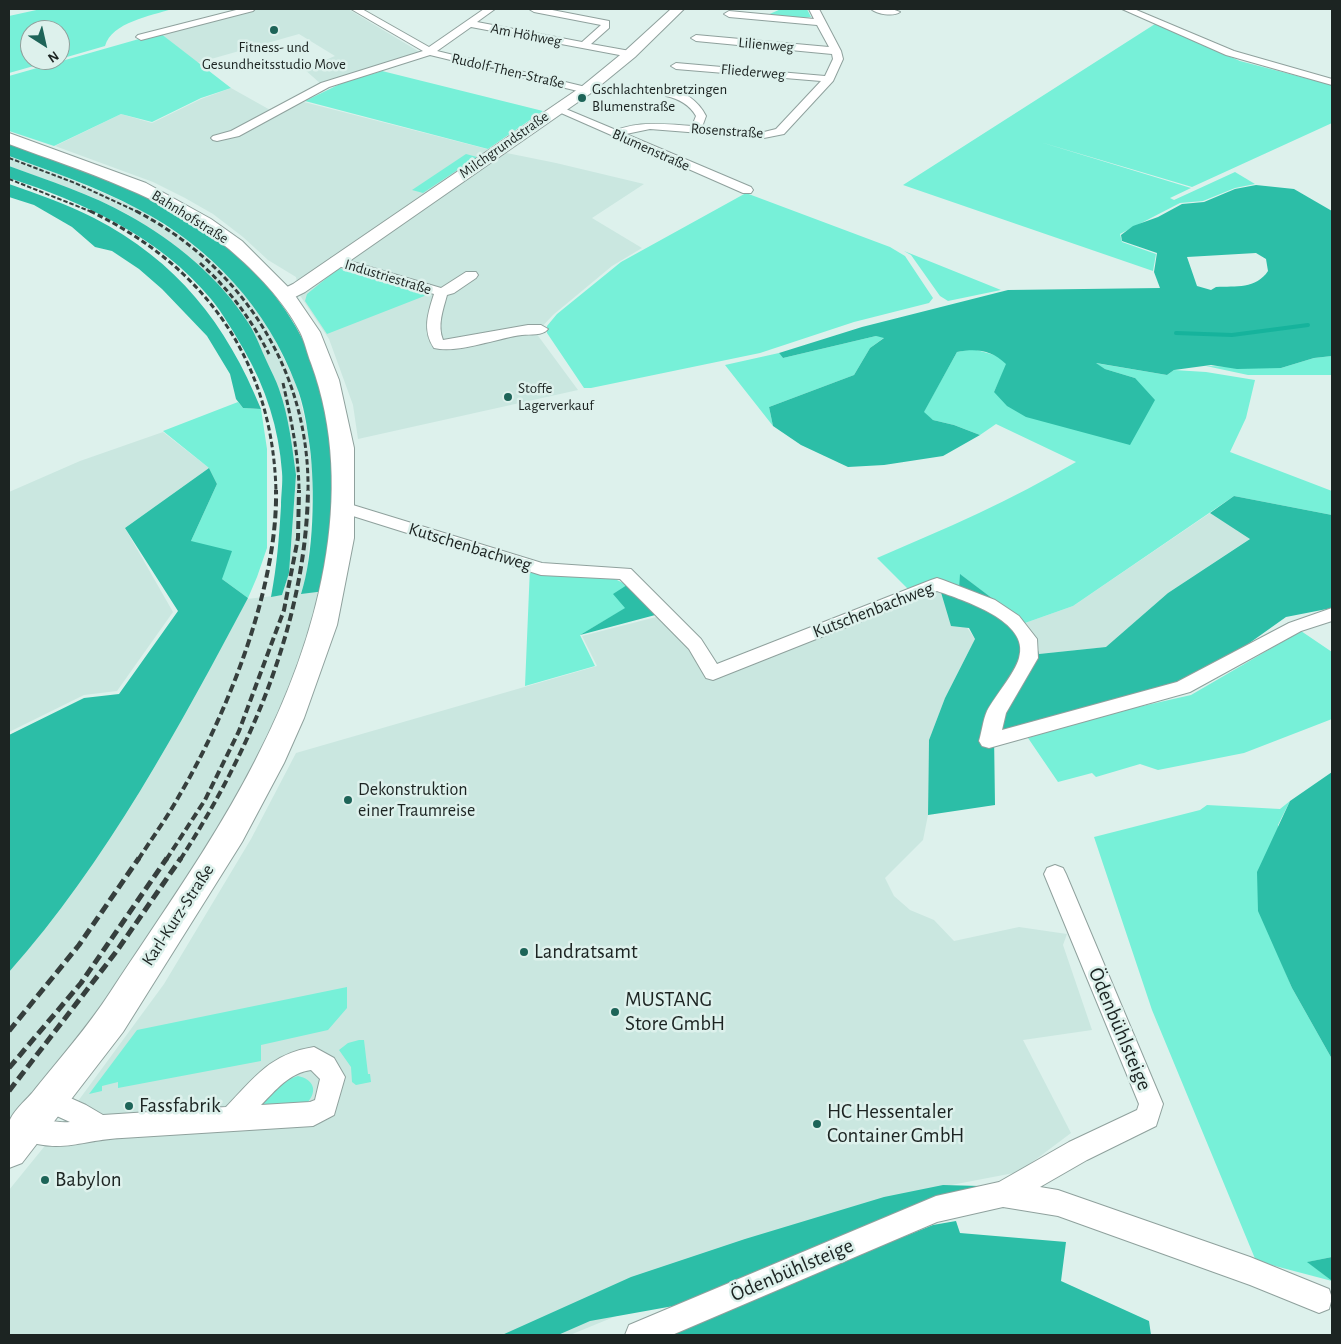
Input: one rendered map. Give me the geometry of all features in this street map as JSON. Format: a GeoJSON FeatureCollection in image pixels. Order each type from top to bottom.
{"type":"FeatureCollection","features":[{"type":"Feature","properties":{"kind":"main road","name":"Bahnhofstraße"},"geometry":{"type":"LineString","coordinates":[[9,138],[124,180],[182,209],[235,245],[280,290],[310,332],[328,380],[343,448],[343,507]]}},
{"type":"Feature","properties":{"kind":"main road","name":"Karl-Kurz-Straße"},"geometry":{"type":"LineString","coordinates":[[18,1140],[111,1021],[252,798],[290,718],[324,625],[342,538],[343,507]]}},
{"type":"Feature","properties":{"kind":"street"},"geometry":{"type":"LineString","coordinates":[[141,37],[250,9]]}},
{"type":"Feature","properties":{"kind":"street"},"geometry":{"type":"LineString","coordinates":[[356,9],[431,52]]}},
{"type":"Feature","properties":{"kind":"street","name":"Rudolf-Then-Straße"},"geometry":{"type":"LineString","coordinates":[[217,138],[235,134],[325,85],[431,52],[490,9]]}},
{"type":"Feature","properties":{"kind":"street","name":"Am Höhweg"},"geometry":{"type":"LineString","coordinates":[[534,9],[606,23],[606,26],[583,46]]}},
{"type":"Feature","properties":{"kind":"street","name":"Milchgrundstraße"},"geometry":{"type":"LineString","coordinates":[[280,290],[299,288],[329,265],[586,90],[630,54],[678,9]]}},
{"type":"Feature","properties":{"kind":"street"},"geometry":{"type":"LineString","coordinates":[[814,9],[836,51]]}},
{"type":"Feature","properties":{"kind":"street"},"geometry":{"type":"LineString","coordinates":[[876,9],[895,12]]}},
{"type":"Feature","properties":{"kind":"street"},"geometry":{"type":"LineString","coordinates":[[1127,9],[1230,53],[1332,82]]}},
{"type":"Feature","properties":{"kind":"street"},"geometry":{"type":"LineString","coordinates":[[729,14],[820,22]]}},
{"type":"Feature","properties":{"kind":"street","name":"Am Höhweg"},"geometry":{"type":"LineString","coordinates":[[470,24],[630,54]]}},
{"type":"Feature","properties":{"kind":"street","name":"Lilienweg"},"geometry":{"type":"LineString","coordinates":[[696,38],[836,51]]}},
{"type":"Feature","properties":{"kind":"street","name":"Rosenstraße"},"geometry":{"type":"LineString","coordinates":[[615,134],[633,128],[650,126],[764,135],[780,132],[829,79],[838,59],[836,51]]}},
{"type":"Feature","properties":{"kind":"street","name":"Rudolf-Then-Straße"},"geometry":{"type":"LineString","coordinates":[[431,52],[586,90]]}},
{"type":"Feature","properties":{"kind":"street","name":"Fliederweg"},"geometry":{"type":"LineString","coordinates":[[676,66],[829,79]]}},
{"type":"Feature","properties":{"kind":"street"},"geometry":{"type":"LineString","coordinates":[[670,94],[690,101],[698,108],[701,116],[696,129]]}},
{"type":"Feature","properties":{"kind":"street","name":"Blumenstraße"},"geometry":{"type":"LineString","coordinates":[[557,109],[746,190]]}},
{"type":"Feature","properties":{"kind":"street","name":"Industriestraße"},"geometry":{"type":"LineString","coordinates":[[329,265],[441,292],[449,290],[471,275]]}},
{"type":"Feature","properties":{"kind":"street","name":"Industriestraße"},"geometry":{"type":"LineString","coordinates":[[441,292],[433,323],[433,338],[439,345],[456,345],[528,329],[541,329]]}},
{"type":"Feature","properties":{"kind":"street","name":"Kutschenbachweg"},"geometry":{"type":"LineString","coordinates":[[343,507],[541,569],[625,573],[695,644],[713,673],[938,584],[989,604],[1013,620],[1028,639],[1029,658],[996,713],[989,741],[1183,687],[1295,627],[1332,614]]}},
{"type":"Feature","properties":{"kind":"street","name":"Ödenbühlsteige"},"geometry":{"type":"LineString","coordinates":[[639,1335],[936,1209],[1003,1194],[1078,1151],[1147,1118],[1151,1104],[1055,874]]}},
{"type":"Feature","properties":{"kind":"street"},"geometry":{"type":"LineString","coordinates":[[48,1100],[77,1113],[101,1127]]}},
{"type":"Feature","properties":{"kind":"street","name":"Karl-Kurz-Straße"},"geometry":{"type":"LineString","coordinates":[[18,1140],[70,1136],[101,1127],[233,1118]]}},
{"type":"Feature","properties":{"kind":"street","name":"Ödenbühlsteige"},"geometry":{"type":"LineString","coordinates":[[1003,1194],[1058,1203],[1250,1270],[1320,1299]]}},
{"type":"Feature","properties":{"kind":"shaded area"},"geometry":{"type":"Polygon","coordinates":[[[265,9],[348,9],[423,54],[321,84],[304,69],[335,56],[299,34],[197,63],[160,33],[249,11],[265,9]]]}},
{"type":"Feature","properties":{"kind":"shaded area"},"geometry":{"type":"Polygon","coordinates":[[[231,88],[272,111],[304,102],[487,149],[644,184],[592,218],[642,248],[612,266],[553,315],[536,333],[578,390],[358,439],[353,405],[329,339],[299,294],[296,277],[268,260],[243,237],[213,214],[185,198],[153,182],[55,146],[121,114],[152,123],[201,99],[231,88]]]}},
{"type":"Feature","properties":{"kind":"shaded area"},"geometry":{"type":"Polygon","coordinates":[[[9,156],[66,177],[140,209],[184,238],[215,264],[245,294],[266,321],[297,386],[307,429],[313,474],[307,574],[301,593],[325,591],[285,703],[230,813],[134,972],[9,1132],[9,972],[40,935],[206,675],[247,599],[282,595],[289,572],[296,475],[249,325],[129,215],[92,197],[9,166],[9,156]]]}},
{"type":"Feature","properties":{"kind":"shaded area"},"geometry":{"type":"Polygon","coordinates":[[[163,432],[209,468],[125,528],[173,612],[117,691],[84,695],[9,732],[9,492],[80,461],[163,432]]]}},
{"type":"Feature","properties":{"kind":"shaded area"},"geometry":{"type":"Polygon","coordinates":[[[1210,513],[1251,538],[1168,593],[1107,647],[1039,654],[1038,641],[1025,623],[1073,606],[1210,513]]]}},
{"type":"Feature","properties":{"kind":"shaded area"},"geometry":{"type":"Polygon","coordinates":[[[940,589],[975,639],[945,698],[929,740],[928,815],[923,840],[885,878],[894,896],[910,910],[934,920],[954,941],[1019,927],[1067,934],[1063,945],[1092,1030],[1023,1040],[1071,1133],[1019,1172],[920,1191],[570,1335],[9,1335],[9,1190],[48,1142],[164,984],[251,839],[296,753],[597,666],[582,636],[660,616],[689,647],[707,679],[940,589]]]}},
{"type":"Feature","properties":{"kind":"green space"},"geometry":{"type":"Polygon","coordinates":[[[41,9],[172,9],[133,21],[115,31],[105,46],[70,56],[70,20],[20,20],[20,70],[9,73],[9,16],[41,9]]]}},
{"type":"Feature","properties":{"kind":"green space"},"geometry":{"type":"Polygon","coordinates":[[[781,9],[807,9],[811,17],[795,19],[765,16],[781,9]]]}},
{"type":"Feature","properties":{"kind":"green space"},"geometry":{"type":"Polygon","coordinates":[[[1155,24],[1240,61],[1332,85],[1332,123],[1192,187],[1040,142],[1191,188],[1170,198],[1174,200],[1235,172],[1255,184],[1235,188],[1203,201],[1180,203],[1120,234],[1122,242],[1156,254],[1153,271],[903,185],[1155,24]]]}},
{"type":"Feature","properties":{"kind":"green space"},"geometry":{"type":"Polygon","coordinates":[[[160,33],[231,88],[201,98],[152,122],[121,114],[54,146],[9,131],[9,76],[30,70],[70,70],[70,59],[160,33]]]}},
{"type":"Feature","properties":{"kind":"green space"},"geometry":{"type":"Polygon","coordinates":[[[382,71],[543,111],[488,149],[305,101],[342,83],[382,71]]]}},
{"type":"Feature","properties":{"kind":"green space"},"geometry":{"type":"Polygon","coordinates":[[[9,141],[118,180],[173,210],[210,234],[242,260],[269,288],[291,319],[309,353],[323,390],[332,430],[336,479],[325,591],[301,594],[309,560],[313,501],[312,464],[306,424],[299,392],[284,357],[270,331],[253,306],[234,282],[212,261],[189,241],[164,224],[107,194],[9,156],[9,141]]]}},
{"type":"Feature","properties":{"kind":"green space"},"geometry":{"type":"Polygon","coordinates":[[[466,154],[477,157],[423,193],[412,190],[466,154]]]}},
{"type":"Feature","properties":{"kind":"green space"},"geometry":{"type":"Polygon","coordinates":[[[9,166],[70,188],[146,225],[179,249],[210,276],[249,324],[278,386],[290,432],[296,475],[289,573],[282,595],[271,597],[275,574],[282,485],[278,440],[270,409],[259,379],[229,324],[211,299],[191,277],[168,257],[119,224],[92,210],[9,178],[9,166]]]}},
{"type":"Feature","properties":{"kind":"green space"},"geometry":{"type":"Polygon","coordinates":[[[9,184],[94,218],[124,235],[174,275],[196,297],[215,322],[232,349],[261,409],[243,408],[236,399],[230,374],[207,336],[162,289],[139,269],[112,251],[95,247],[72,227],[34,205],[9,197],[9,184]]]}},
{"type":"Feature","properties":{"kind":"green space"},"geometry":{"type":"Polygon","coordinates":[[[1256,185],[1294,189],[1332,211],[1332,356],[1314,358],[1281,368],[1237,369],[1211,365],[1174,370],[1167,375],[1096,363],[1105,369],[1135,378],[1155,400],[1130,445],[1026,417],[1007,406],[994,392],[1006,364],[989,353],[977,350],[957,352],[924,412],[933,420],[954,425],[980,435],[943,456],[884,465],[848,467],[801,445],[773,426],[769,407],[854,375],[870,348],[884,338],[876,336],[783,358],[779,353],[862,327],[1008,290],[1160,288],[1154,272],[1157,253],[1122,241],[1121,235],[1133,226],[1158,217],[1182,204],[1204,202],[1235,189],[1256,185]],[[1256,253],[1187,257],[1197,286],[1211,290],[1216,287],[1252,284],[1258,281],[1268,271],[1266,259],[1256,253]]]}},
{"type":"Feature","properties":{"kind":"green space"},"geometry":{"type":"Polygon","coordinates":[[[746,193],[890,247],[905,256],[933,298],[929,303],[854,322],[760,353],[584,388],[547,333],[547,326],[557,314],[621,262],[746,193]]]}},
{"type":"Feature","properties":{"kind":"green space"},"geometry":{"type":"Polygon","coordinates":[[[904,251],[1001,290],[948,301],[940,296],[911,255],[904,251]]]}},
{"type":"Feature","properties":{"kind":"green space"},"geometry":{"type":"Polygon","coordinates":[[[339,268],[427,295],[327,334],[305,301],[307,294],[339,268]]]}},
{"type":"Feature","properties":{"kind":"green space"},"geometry":{"type":"Polygon","coordinates":[[[876,336],[885,337],[870,348],[854,375],[769,407],[773,426],[725,365],[779,353],[783,358],[876,336]]]}},
{"type":"Feature","properties":{"kind":"green space"},"geometry":{"type":"Polygon","coordinates":[[[973,349],[998,356],[1007,364],[994,392],[1135,378],[1105,369],[1095,363],[1167,375],[1174,370],[1206,372],[1255,380],[1246,418],[1230,452],[1332,491],[1332,515],[1234,496],[1073,606],[1025,623],[961,575],[960,590],[910,591],[877,558],[1003,501],[1076,462],[996,424],[980,435],[954,425],[933,420],[923,413],[957,352],[973,349]]]}},
{"type":"Feature","properties":{"kind":"green space"},"geometry":{"type":"Polygon","coordinates":[[[1332,356],[1332,375],[1248,375],[1206,366],[1281,368],[1314,358],[1332,356]]]}},
{"type":"Feature","properties":{"kind":"green space"},"geometry":{"type":"Polygon","coordinates":[[[238,402],[243,408],[261,409],[267,449],[267,548],[248,598],[222,579],[191,541],[217,484],[209,468],[163,431],[238,402]]]}},
{"type":"Feature","properties":{"kind":"green space"},"geometry":{"type":"Polygon","coordinates":[[[209,468],[217,484],[191,541],[232,551],[222,579],[248,598],[168,744],[109,840],[78,886],[9,972],[9,735],[84,698],[119,694],[178,611],[125,528],[209,468]]]}},
{"type":"Feature","properties":{"kind":"green space"},"geometry":{"type":"Polygon","coordinates":[[[1234,496],[1332,515],[1332,608],[1286,617],[1182,691],[994,734],[995,805],[928,815],[929,740],[945,698],[975,639],[969,628],[951,626],[940,589],[959,590],[960,574],[1025,623],[1035,640],[1039,654],[1106,647],[1168,593],[1250,539],[1210,513],[1234,496]]]}},
{"type":"Feature","properties":{"kind":"green space"},"geometry":{"type":"Polygon","coordinates":[[[530,567],[613,578],[627,585],[626,608],[580,635],[595,666],[525,686],[530,567]]]}},
{"type":"Feature","properties":{"kind":"green space"},"geometry":{"type":"Polygon","coordinates":[[[627,585],[659,614],[580,635],[625,608],[613,594],[627,585]]]}},
{"type":"Feature","properties":{"kind":"green space"},"geometry":{"type":"Polygon","coordinates":[[[1301,631],[1332,652],[1332,719],[1244,753],[1158,770],[1140,764],[1096,777],[1092,773],[1058,782],[1028,738],[1085,719],[1191,695],[1301,631]]]}},
{"type":"Feature","properties":{"kind":"green space"},"geometry":{"type":"Polygon","coordinates":[[[1332,772],[1332,1059],[1292,988],[1258,911],[1257,872],[1290,801],[1332,772]]]}},
{"type":"Feature","properties":{"kind":"green space"},"geometry":{"type":"Polygon","coordinates":[[[1290,801],[1278,825],[1277,952],[1292,988],[1332,1059],[1332,1257],[1308,1262],[1332,1281],[1256,1261],[1152,1010],[1094,837],[1200,810],[1207,805],[1280,809],[1290,801]]]}},
{"type":"Feature","properties":{"kind":"green space"},"geometry":{"type":"Polygon","coordinates":[[[347,987],[347,1008],[328,1030],[261,1045],[261,1061],[118,1088],[118,1082],[102,1086],[102,1091],[89,1094],[137,1030],[347,987]]]}},
{"type":"Feature","properties":{"kind":"green space"},"geometry":{"type":"Polygon","coordinates":[[[364,1040],[368,1074],[370,1074],[371,1082],[356,1085],[352,1082],[351,1067],[339,1050],[348,1043],[364,1040]]]}},
{"type":"Feature","properties":{"kind":"green space"},"geometry":{"type":"Polygon","coordinates":[[[298,1076],[310,1082],[312,1086],[313,1093],[308,1102],[261,1105],[261,1101],[286,1080],[298,1076]]]}},
{"type":"Feature","properties":{"kind":"green space"},"geometry":{"type":"Polygon","coordinates":[[[943,1185],[980,1186],[679,1305],[590,1321],[558,1335],[502,1335],[631,1277],[745,1239],[884,1197],[943,1185]]]}},
{"type":"Feature","properties":{"kind":"green space"},"geometry":{"type":"Polygon","coordinates":[[[956,1221],[960,1233],[1066,1242],[1061,1281],[1149,1321],[1151,1335],[665,1335],[721,1310],[933,1225],[956,1221]]]}},
{"type":"Feature","properties":{"kind":"green space"},"geometry":{"type":"Polygon","coordinates":[[[1332,1257],[1332,1281],[1307,1262],[1332,1257]]]}},
{"type":"Feature","properties":{"kind":"waterway"},"geometry":{"type":"LineString","coordinates":[[1176,333],[1232,335],[1308,325]]}},
{"type":"Feature","properties":{"kind":"railway"},"geometry":{"type":"LineString","coordinates":[[9,158],[75,183],[137,211]]}},
{"type":"Feature","properties":{"kind":"railway"},"geometry":{"type":"LineString","coordinates":[[9,179],[91,212]]}},
{"type":"Feature","properties":{"kind":"railway"},"geometry":{"type":"LineString","coordinates":[[137,211],[174,234],[208,261],[238,292],[262,327],[282,364],[297,405],[306,447],[308,491]]}},
{"type":"Feature","properties":{"kind":"railway"},"geometry":{"type":"LineString","coordinates":[[91,212],[131,234],[168,260],[199,290],[225,324],[246,361],[262,401],[272,445],[276,491]]}},
{"type":"Feature","properties":{"kind":"railway"},"geometry":{"type":"LineString","coordinates":[[200,263],[239,305],[269,354]]}},
{"type":"Feature","properties":{"kind":"railway"},"geometry":{"type":"LineString","coordinates":[[283,383],[292,424],[299,490]]}},
{"type":"Feature","properties":{"kind":"railway"},"geometry":{"type":"LineString","coordinates":[[166,860],[205,800],[239,731],[284,610],[298,538],[299,490]]}},
{"type":"Feature","properties":{"kind":"railway"},"geometry":{"type":"LineString","coordinates":[[138,860],[170,812],[197,763],[232,688],[247,648],[269,567],[276,491]]}},
{"type":"Feature","properties":{"kind":"railway"},"geometry":{"type":"LineString","coordinates":[[180,860],[230,774],[270,683],[285,636],[297,588],[305,539],[308,491]]}},
{"type":"Feature","properties":{"kind":"railway"},"geometry":{"type":"LineString","coordinates":[[9,1031],[79,945],[139,858]]}},
{"type":"Feature","properties":{"kind":"railway"},"geometry":{"type":"LineString","coordinates":[[9,1068],[81,983],[167,858]]}},
{"type":"Feature","properties":{"kind":"railway"},"geometry":{"type":"LineString","coordinates":[[9,1091],[116,952],[181,858]]}},
{"type":"Feature","properties":{"kind":"place","name":"Fitness- und Gesundheitsstudio Move"},"geometry":{"type":"Point","coordinates":[274,30]}},
{"type":"Feature","properties":{"kind":"place","name":"Gschlachtenbretzingen Blumenstraße"},"geometry":{"type":"Point","coordinates":[582,98]}},
{"type":"Feature","properties":{"kind":"place","name":"Stoffe Lagerverkauf"},"geometry":{"type":"Point","coordinates":[508,397]}},
{"type":"Feature","properties":{"kind":"place","name":"Dekonstruktion einer Traumreise"},"geometry":{"type":"Point","coordinates":[348,800]}},
{"type":"Feature","properties":{"kind":"place","name":"Landratsamt"},"geometry":{"type":"Point","coordinates":[524,952]}},
{"type":"Feature","properties":{"kind":"place","name":"MUSTANG Store GmbH"},"geometry":{"type":"Point","coordinates":[615,1012]}},
{"type":"Feature","properties":{"kind":"place","name":"Fassfabrik"},"geometry":{"type":"Point","coordinates":[129,1106]}},
{"type":"Feature","properties":{"kind":"place","name":"HC Hessentaler Container GmbH"},"geometry":{"type":"Point","coordinates":[817,1124]}},
{"type":"Feature","properties":{"kind":"place","name":"Babylon"},"geometry":{"type":"Point","coordinates":[45,1180]}}]}
